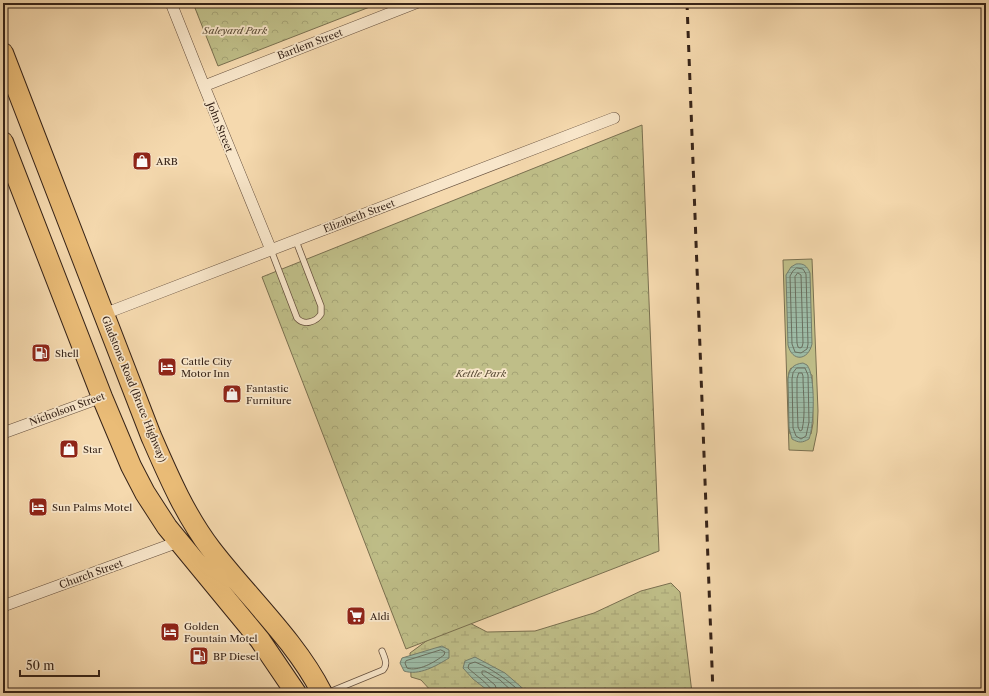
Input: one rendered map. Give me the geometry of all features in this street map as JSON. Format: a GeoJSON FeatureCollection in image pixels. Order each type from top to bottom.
{"type":"FeatureCollection","features":[{"type":"Feature","properties":{"kind":"highway","name":"Gladstone Road (Bruce Highway)"},"geometry":{"type":"LineString","coordinates":[[3,53],[131,386],[151,436],[179,497],[197,529],[217,558],[293,648],[322,693]]}},
{"type":"Feature","properties":{"kind":"highway"},"geometry":{"type":"LineString","coordinates":[[3,142],[7,166],[131,466],[167,527],[260,640],[296,693]]}},
{"type":"Feature","properties":{"kind":"highway","name":"Nicholson Street"},"geometry":{"type":"LineString","coordinates":[[102,397],[131,386]]}},
{"type":"Feature","properties":{"kind":"street","name":"John Street"},"geometry":{"type":"LineString","coordinates":[[171,3],[271,250]]}},
{"type":"Feature","properties":{"kind":"street","name":"Bartlem Street"},"geometry":{"type":"LineString","coordinates":[[204,86],[416,3]]}},
{"type":"Feature","properties":{"kind":"street","name":"Elizabeth Street"},"geometry":{"type":"LineString","coordinates":[[104,314],[614,118]]}},
{"type":"Feature","properties":{"kind":"street","name":"Nicholson Street"},"geometry":{"type":"LineString","coordinates":[[3,433],[102,397]]}},
{"type":"Feature","properties":{"kind":"street","name":"Church Street"},"geometry":{"type":"LineString","coordinates":[[3,606],[178,542]]}},
{"type":"Feature","properties":{"kind":"lane"},"geometry":{"type":"LineString","coordinates":[[271,250],[296,316],[302,322],[306,323],[312,321],[319,318],[322,314],[321,306],[296,241]]}},
{"type":"Feature","properties":{"kind":"lane"},"geometry":{"type":"LineString","coordinates":[[327,693],[383,670],[386,666],[386,660],[382,651]]}},
{"type":"Feature","properties":{"kind":"green space","name":"Saleyard Park"},"geometry":{"type":"Polygon","coordinates":[[[193,3],[380,3],[218,66],[193,3]]]}},
{"type":"Feature","properties":{"kind":"green space","name":"Kettle Park"},"geometry":{"type":"Polygon","coordinates":[[[642,125],[659,551],[406,649],[262,277],[642,125]]]}},
{"type":"Feature","properties":{"kind":"green space"},"geometry":{"type":"Polygon","coordinates":[[[812,259],[818,411],[817,432],[813,451],[789,450],[783,260],[812,259]],[[791,368],[789,372],[790,434],[811,434],[813,423],[812,375],[791,368]]]}},
{"type":"Feature","properties":{"kind":"green space"},"geometry":{"type":"Polygon","coordinates":[[[671,583],[680,592],[692,693],[433,693],[421,680],[411,677],[410,653],[444,628],[464,620],[487,632],[535,631],[594,613],[641,591],[671,583]]]}},
{"type":"Feature","properties":{"kind":"water"},"geometry":{"type":"Polygon","coordinates":[[[796,264],[805,266],[808,268],[810,273],[812,344],[807,354],[800,357],[796,357],[790,351],[788,345],[786,275],[791,267],[796,264]]]}},
{"type":"Feature","properties":{"kind":"water"},"geometry":{"type":"Polygon","coordinates":[[[803,363],[807,365],[812,379],[813,413],[809,439],[800,442],[792,439],[789,428],[788,379],[789,372],[792,368],[803,363]]]}},
{"type":"Feature","properties":{"kind":"water"},"geometry":{"type":"Polygon","coordinates":[[[442,646],[449,650],[449,658],[433,667],[421,671],[404,671],[400,663],[402,658],[442,646]]]}},
{"type":"Feature","properties":{"kind":"water"},"geometry":{"type":"Polygon","coordinates":[[[475,657],[505,673],[528,693],[491,693],[473,679],[463,668],[465,661],[475,657]]]}},
{"type":"Feature","properties":{"kind":"railway"},"geometry":{"type":"LineString","coordinates":[[687,3],[713,693]]}},
{"type":"Feature","properties":{"kind":"place","name":"ARB"},"geometry":{"type":"Point","coordinates":[142,161]}},
{"type":"Feature","properties":{"kind":"place","name":"Shell"},"geometry":{"type":"Point","coordinates":[41,353]}},
{"type":"Feature","properties":{"kind":"place","name":"Cattle City Motor Inn"},"geometry":{"type":"Point","coordinates":[167,367]}},
{"type":"Feature","properties":{"kind":"place","name":"Fantastic Furniture"},"geometry":{"type":"Point","coordinates":[232,394]}},
{"type":"Feature","properties":{"kind":"place","name":"Star"},"geometry":{"type":"Point","coordinates":[69,449]}},
{"type":"Feature","properties":{"kind":"place","name":"Sun Palms Motel"},"geometry":{"type":"Point","coordinates":[38,507]}},
{"type":"Feature","properties":{"kind":"place","name":"Aldi"},"geometry":{"type":"Point","coordinates":[356,616]}},
{"type":"Feature","properties":{"kind":"place","name":"Golden Fountain Motel"},"geometry":{"type":"Point","coordinates":[170,632]}},
{"type":"Feature","properties":{"kind":"place","name":"BP Diesel"},"geometry":{"type":"Point","coordinates":[199,656]}}]}
